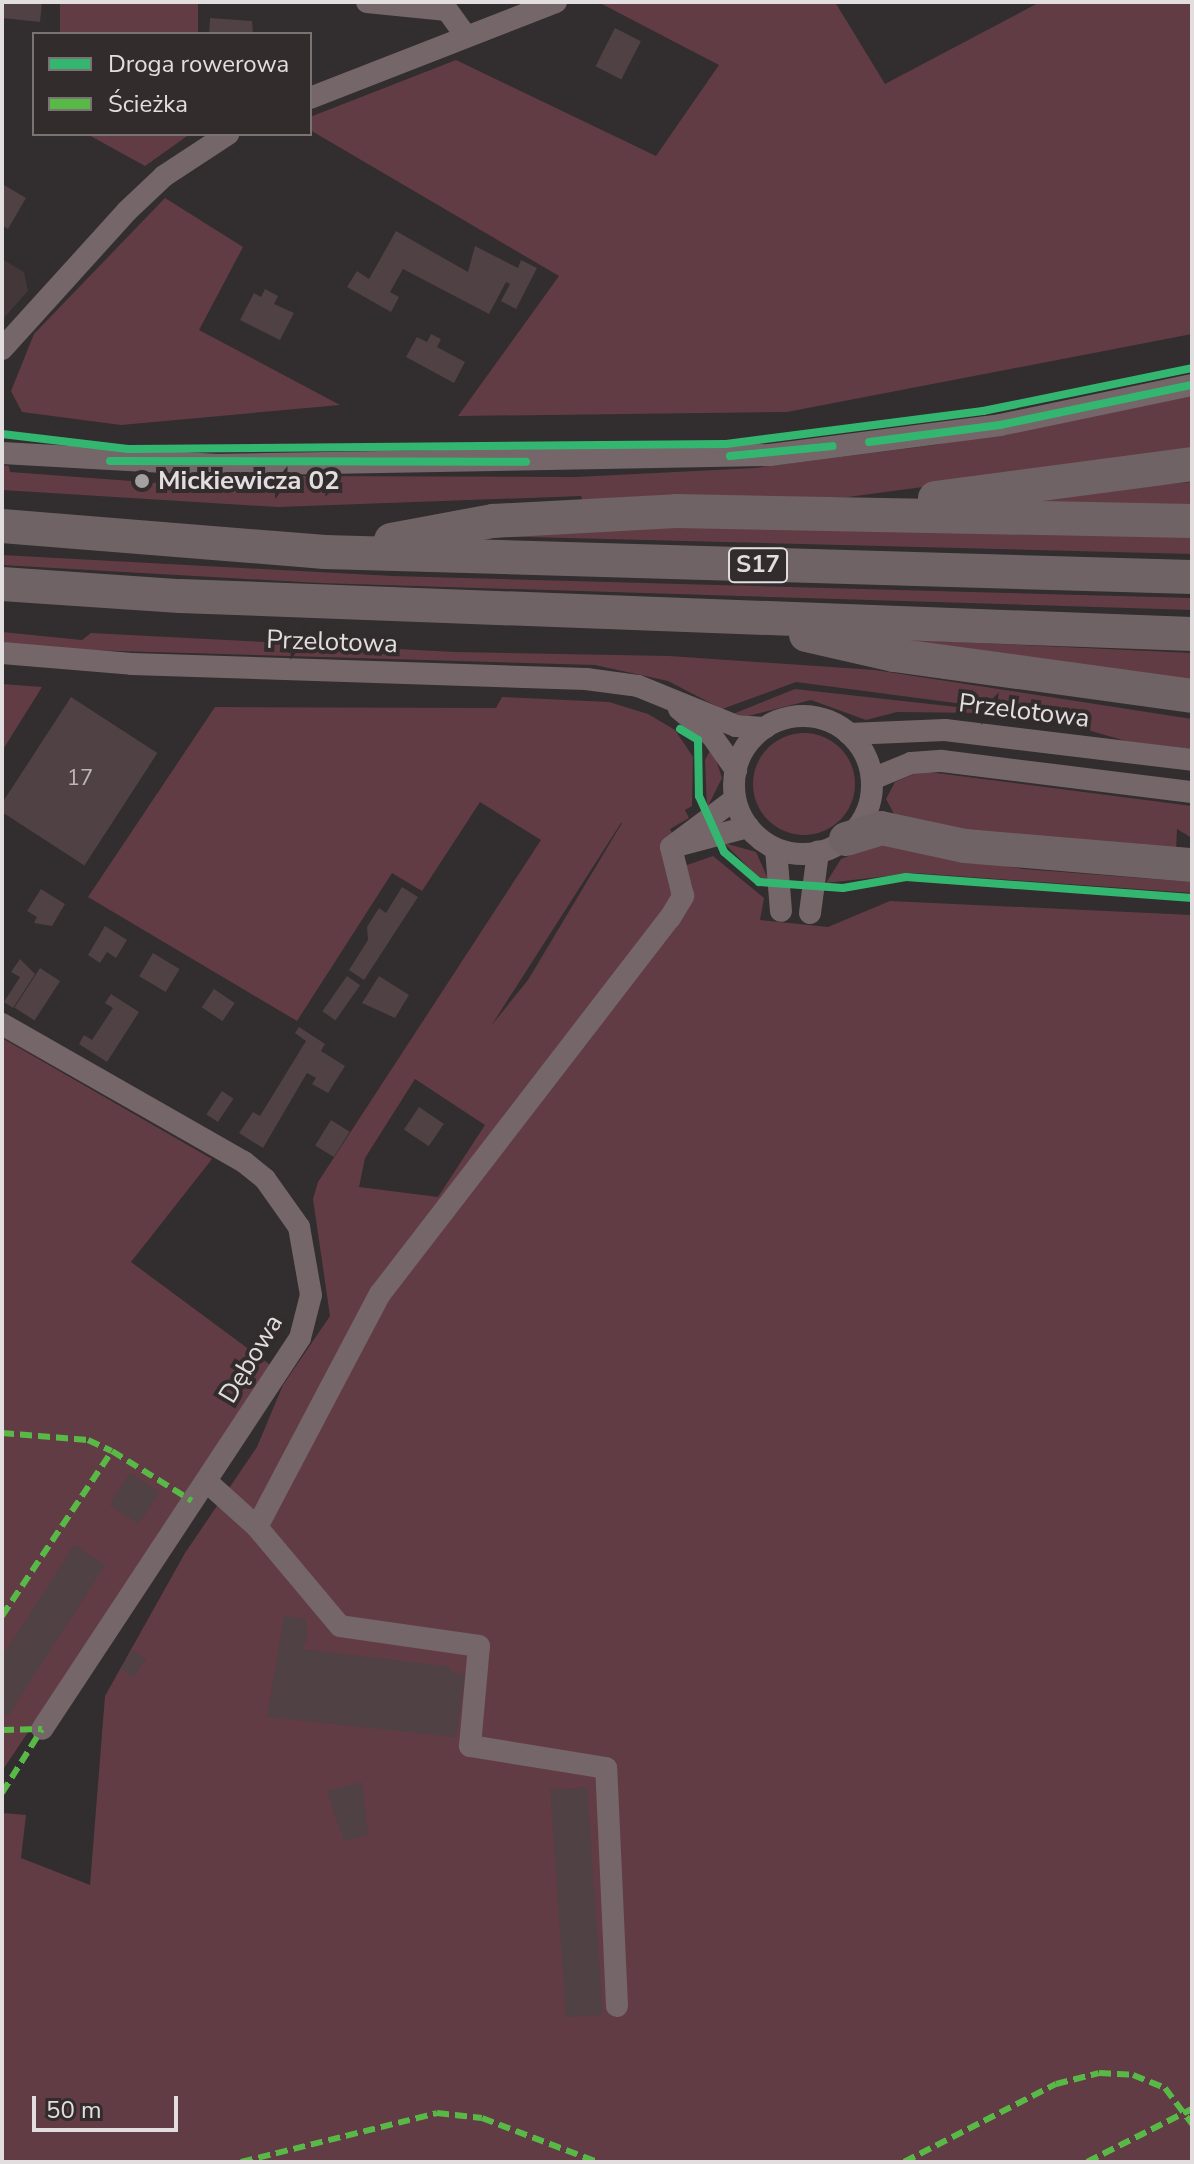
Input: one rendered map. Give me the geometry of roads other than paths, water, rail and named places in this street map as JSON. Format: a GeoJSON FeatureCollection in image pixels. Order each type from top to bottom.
{"type":"FeatureCollection","features":[{"type":"Feature","properties":{"kind":"highway"},"geometry":{"type":"LineString","coordinates":[[803,513],[1192,464]]}},
{"type":"Feature","properties":{"kind":"highway"},"geometry":{"type":"LineString","coordinates":[[325,552],[493,521],[676,511],[1192,521]]}},
{"type":"Feature","properties":{"kind":"highway","name":"S17"},"geometry":{"type":"LineString","coordinates":[[2,526],[325,552],[1192,577]]}},
{"type":"Feature","properties":{"kind":"highway","name":"S17"},"geometry":{"type":"LineString","coordinates":[[2,584],[180,596],[1192,634]]}},
{"type":"Feature","properties":{"kind":"highway"},"geometry":{"type":"LineString","coordinates":[[727,617],[894,655],[1192,696]]}},
{"type":"Feature","properties":{"kind":"highway"},"geometry":{"type":"LineString","coordinates":[[832,846],[881,828],[965,846],[1192,865]]}},
{"type":"Feature","properties":{"kind":"street"},"geometry":{"type":"LineString","coordinates":[[367,2],[447,10],[466,36]]}},
{"type":"Feature","properties":{"kind":"street"},"geometry":{"type":"LineString","coordinates":[[312,97],[556,2]]}},
{"type":"Feature","properties":{"kind":"street"},"geometry":{"type":"LineString","coordinates":[[2,349],[127,211],[164,176],[225,136]]}},
{"type":"Feature","properties":{"kind":"street"},"geometry":{"type":"LineString","coordinates":[[2,453],[214,465],[770,455],[1000,425],[1192,385]]}},
{"type":"Feature","properties":{"kind":"street","name":"Przelotowa"},"geometry":{"type":"LineString","coordinates":[[2,653],[132,664],[586,679],[659,693],[736,726],[765,728]]}},
{"type":"Feature","properties":{"kind":"street","name":"Przelotowa"},"geometry":{"type":"LineString","coordinates":[[659,693],[712,736],[736,770]]}},
{"type":"Feature","properties":{"kind":"street"},"geometry":{"type":"LineString","coordinates":[[810,913],[832,846],[867,812],[872,779],[865,755],[849,734],[812,716],[787,718],[765,728],[743,750],[736,770],[735,799],[748,827],[776,849],[832,846]]}},
{"type":"Feature","properties":{"kind":"street","name":"Przelotowa"},"geometry":{"type":"LineString","coordinates":[[849,734],[945,730],[1192,760]]}},
{"type":"Feature","properties":{"kind":"street"},"geometry":{"type":"LineString","coordinates":[[872,779],[911,763],[942,761],[1192,792]]}},
{"type":"Feature","properties":{"kind":"street"},"geometry":{"type":"LineString","coordinates":[[671,847],[735,799]]}},
{"type":"Feature","properties":{"kind":"street"},"geometry":{"type":"LineString","coordinates":[[671,847],[748,827]]}},
{"type":"Feature","properties":{"kind":"street"},"geometry":{"type":"LineString","coordinates":[[257,1527],[380,1294],[670,918],[683,896],[671,847]]}},
{"type":"Feature","properties":{"kind":"street"},"geometry":{"type":"LineString","coordinates":[[776,849],[781,911]]}},
{"type":"Feature","properties":{"kind":"street","name":"Dębowa"},"geometry":{"type":"LineString","coordinates":[[2,1024],[244,1162],[265,1179],[299,1227],[308,1257],[308,1318],[300,1338],[42,1729]]}},
{"type":"Feature","properties":{"kind":"street"},"geometry":{"type":"LineString","coordinates":[[206,1481],[257,1527],[340,1626],[479,1646],[470,1746],[606,1768],[617,2006]]}},
{"type":"Feature","properties":{"kind":"place","name":"Mickiewicza 02"},"geometry":{"type":"Point","coordinates":[142,481]}}]}
